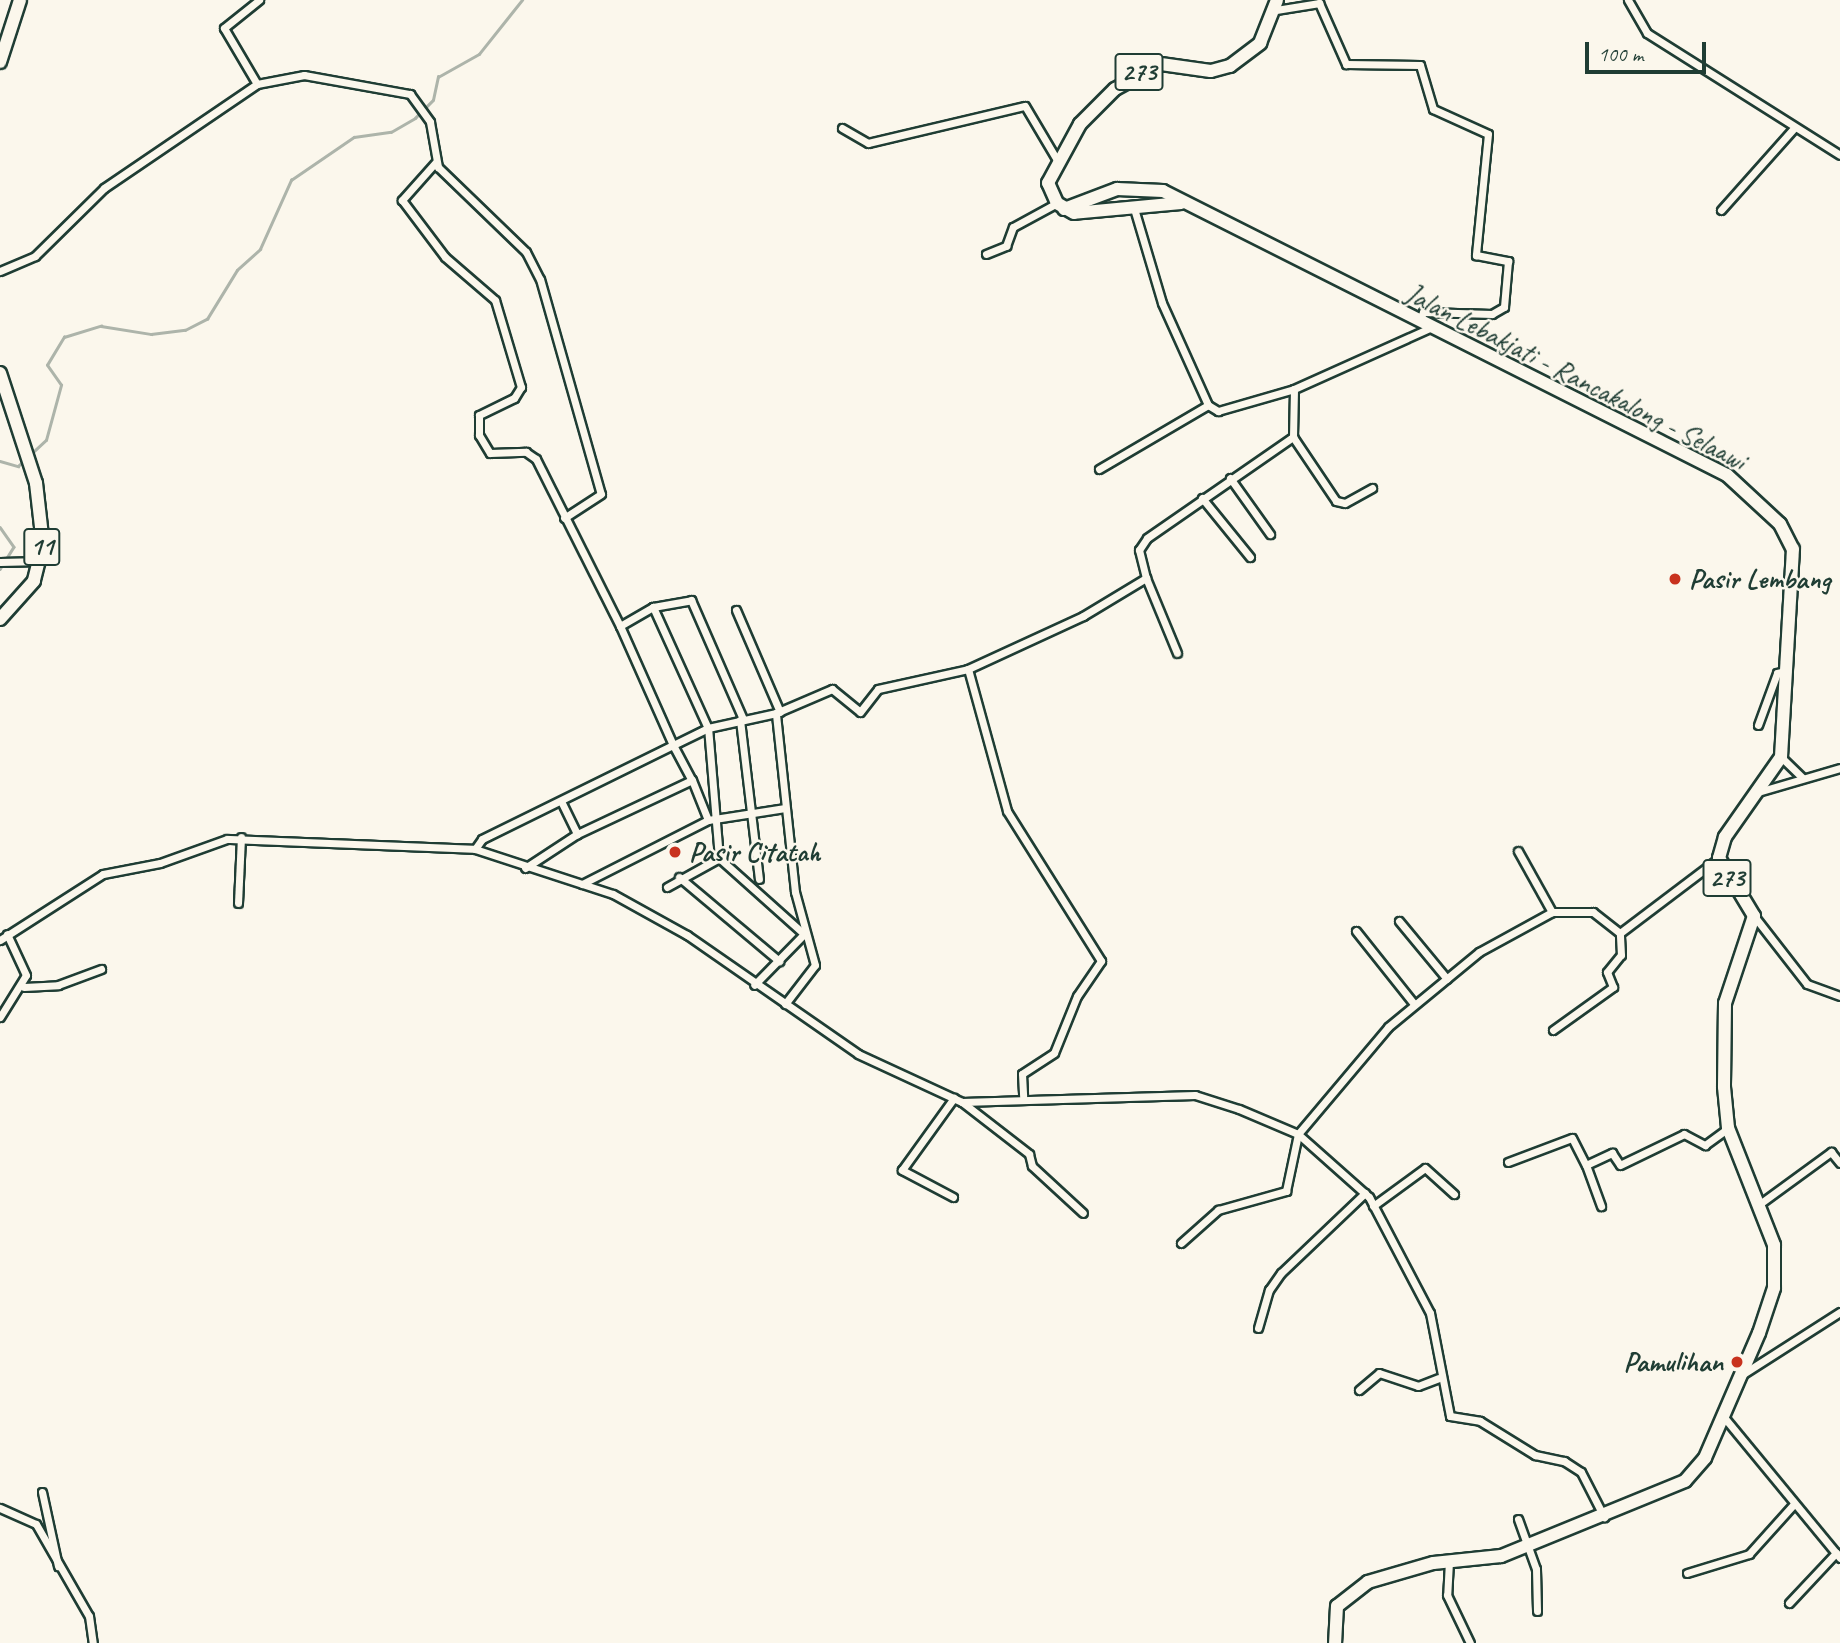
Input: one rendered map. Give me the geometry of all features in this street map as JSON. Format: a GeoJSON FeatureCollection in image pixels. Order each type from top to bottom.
{"type":"FeatureCollection","features":[{"type":"Feature","properties":{"kind":"main road"},"geometry":{"type":"LineString","coordinates":[[0,61],[20,0]]}},
{"type":"Feature","properties":{"kind":"main road","name":"273"},"geometry":{"type":"LineString","coordinates":[[1060,206],[1048,183],[1057,160],[1090,113],[1129,79],[1161,64],[1211,71],[1230,66],[1260,43],[1276,5]]}},
{"type":"Feature","properties":{"kind":"main road","name":"Jalan Lebakjati - Rancakalong - Selaawi"},"geometry":{"type":"LineString","coordinates":[[1060,206],[1135,187],[1182,203],[1727,475],[1780,524],[1794,557],[1781,757]]}},
{"type":"Feature","properties":{"kind":"main road","name":"Jalan Lebakjati - Rancakalong - Selaawi"},"geometry":{"type":"LineString","coordinates":[[1060,206],[1082,213],[1133,205],[1182,203]]}},
{"type":"Feature","properties":{"kind":"main road","name":"11"},"geometry":{"type":"LineString","coordinates":[[0,373],[41,505],[41,561],[28,590],[0,619]]}},
{"type":"Feature","properties":{"kind":"main road","name":"273"},"geometry":{"type":"LineString","coordinates":[[1335,1643],[1333,1614],[1353,1590],[1449,1560],[1490,1559],[1528,1546],[1604,1517],[1685,1481],[1705,1458],[1774,1288],[1774,1245],[1761,1203],[1728,1128],[1724,1010],[1754,916],[1719,858],[1721,843],[1781,757]]}},
{"type":"Feature","properties":{"kind":"street"},"geometry":{"type":"LineString","coordinates":[[257,83],[224,28],[259,0]]}},
{"type":"Feature","properties":{"kind":"street"},"geometry":{"type":"LineString","coordinates":[[1628,0],[1647,33],[1840,155]]}},
{"type":"Feature","properties":{"kind":"street"},"geometry":{"type":"LineString","coordinates":[[1276,5],[1319,3],[1346,64],[1420,65],[1433,109],[1488,134],[1476,255],[1508,261],[1504,307],[1482,315],[1423,312],[1420,320]]}},
{"type":"Feature","properties":{"kind":"street"},"geometry":{"type":"LineString","coordinates":[[0,271],[36,256],[104,188],[257,83],[304,75],[393,88],[423,112],[435,163],[526,252],[540,279],[601,494],[564,518]]}},
{"type":"Feature","properties":{"kind":"street"},"geometry":{"type":"LineString","coordinates":[[842,128],[864,144],[881,142],[1025,106],[1057,160]]}},
{"type":"Feature","properties":{"kind":"street"},"geometry":{"type":"LineString","coordinates":[[1721,210],[1794,128]]}},
{"type":"Feature","properties":{"kind":"street"},"geometry":{"type":"LineString","coordinates":[[435,163],[402,200],[445,257],[495,299],[521,387],[514,398],[479,415],[479,435],[490,453],[532,455],[620,626],[673,745],[712,819]]}},
{"type":"Feature","properties":{"kind":"street"},"geometry":{"type":"LineString","coordinates":[[1133,205],[1162,303],[1208,405],[1218,411],[1294,389],[1432,326]]}},
{"type":"Feature","properties":{"kind":"street"},"geometry":{"type":"LineString","coordinates":[[986,254],[1006,246],[1013,227],[1060,206]]}},
{"type":"Feature","properties":{"kind":"street"},"geometry":{"type":"LineString","coordinates":[[1294,389],[1293,438],[1336,501],[1345,503],[1372,488]]}},
{"type":"Feature","properties":{"kind":"street"},"geometry":{"type":"LineString","coordinates":[[1099,470],[1208,405]]}},
{"type":"Feature","properties":{"kind":"street"},"geometry":{"type":"LineString","coordinates":[[1177,653],[1146,578],[1142,544],[1230,478],[1293,438]]}},
{"type":"Feature","properties":{"kind":"street"},"geometry":{"type":"LineString","coordinates":[[1230,478],[1270,534]]}},
{"type":"Feature","properties":{"kind":"street"},"geometry":{"type":"LineString","coordinates":[[1202,498],[1250,557]]}},
{"type":"Feature","properties":{"kind":"street"},"geometry":{"type":"LineString","coordinates":[[1,562],[41,561]]}},
{"type":"Feature","properties":{"kind":"street"},"geometry":{"type":"LineString","coordinates":[[475,849],[482,839],[708,727],[778,713],[832,688],[860,712],[878,689],[968,669],[1083,616],[1146,578]]}},
{"type":"Feature","properties":{"kind":"street"},"geometry":{"type":"LineString","coordinates":[[620,626],[653,607],[691,600],[741,720],[748,813],[759,879]]}},
{"type":"Feature","properties":{"kind":"street"},"geometry":{"type":"LineString","coordinates":[[653,607],[708,727],[712,819],[719,858],[804,934]]}},
{"type":"Feature","properties":{"kind":"street"},"geometry":{"type":"LineString","coordinates":[[736,610],[778,713],[785,808],[804,934],[814,972],[785,1004]]}},
{"type":"Feature","properties":{"kind":"street"},"geometry":{"type":"LineString","coordinates":[[968,669],[1007,811],[1101,961],[1077,996],[1054,1053],[1022,1074],[1023,1096]]}},
{"type":"Feature","properties":{"kind":"street"},"geometry":{"type":"LineString","coordinates":[[1758,725],[1777,673],[1785,671]]}},
{"type":"Feature","properties":{"kind":"street"},"geometry":{"type":"LineString","coordinates":[[1781,757],[1803,777]]}},
{"type":"Feature","properties":{"kind":"street"},"geometry":{"type":"LineString","coordinates":[[1757,793],[1840,768]]}},
{"type":"Feature","properties":{"kind":"street"},"geometry":{"type":"LineString","coordinates":[[525,869],[577,834],[692,780]]}},
{"type":"Feature","properties":{"kind":"street"},"geometry":{"type":"LineString","coordinates":[[561,802],[577,834]]}},
{"type":"Feature","properties":{"kind":"street"},"geometry":{"type":"LineString","coordinates":[[581,884],[712,819],[785,808]]}},
{"type":"Feature","properties":{"kind":"street"},"geometry":{"type":"LineString","coordinates":[[238,903],[241,837]]}},
{"type":"Feature","properties":{"kind":"street"},"geometry":{"type":"LineString","coordinates":[[0,940],[110,871],[150,866],[241,837],[475,849],[525,869],[581,884],[687,935],[754,985],[858,1054],[962,1102],[1029,1154],[1030,1163],[1083,1213]]}},
{"type":"Feature","properties":{"kind":"street"},"geometry":{"type":"LineString","coordinates":[[1518,851],[1552,912]]}},
{"type":"Feature","properties":{"kind":"street"},"geometry":{"type":"LineString","coordinates":[[667,887],[679,877],[719,858]]}},
{"type":"Feature","properties":{"kind":"street"},"geometry":{"type":"LineString","coordinates":[[1620,933],[1719,858]]}},
{"type":"Feature","properties":{"kind":"street"},"geometry":{"type":"LineString","coordinates":[[679,877],[779,961]]}},
{"type":"Feature","properties":{"kind":"street"},"geometry":{"type":"LineString","coordinates":[[1181,1243],[1218,1210],[1286,1192],[1298,1135],[1413,1004],[1519,926],[1552,912],[1593,912],[1620,933]]}},
{"type":"Feature","properties":{"kind":"street"},"geometry":{"type":"LineString","coordinates":[[1754,916],[1807,984],[1840,996]]}},
{"type":"Feature","properties":{"kind":"street"},"geometry":{"type":"LineString","coordinates":[[1399,921],[1447,979]]}},
{"type":"Feature","properties":{"kind":"street"},"geometry":{"type":"LineString","coordinates":[[1356,931],[1413,1004]]}},
{"type":"Feature","properties":{"kind":"street"},"geometry":{"type":"LineString","coordinates":[[1553,1030],[1612,987],[1607,972],[1620,955],[1620,933]]}},
{"type":"Feature","properties":{"kind":"street"},"geometry":{"type":"LineString","coordinates":[[0,1017],[24,987],[26,975],[8,934]]}},
{"type":"Feature","properties":{"kind":"street"},"geometry":{"type":"LineString","coordinates":[[754,985],[804,934]]}},
{"type":"Feature","properties":{"kind":"street"},"geometry":{"type":"LineString","coordinates":[[24,987],[58,985],[100,969]]}},
{"type":"Feature","properties":{"kind":"street"},"geometry":{"type":"LineString","coordinates":[[962,1102],[1023,1096],[1195,1095],[1298,1135],[1365,1193],[1373,1206],[1430,1313],[1439,1378],[1450,1416],[1480,1421],[1535,1455],[1564,1461],[1581,1472],[1604,1517]]}},
{"type":"Feature","properties":{"kind":"street"},"geometry":{"type":"LineString","coordinates":[[953,1197],[902,1170],[954,1098]]}},
{"type":"Feature","properties":{"kind":"street"},"geometry":{"type":"LineString","coordinates":[[1586,1165],[1612,1153],[1621,1164],[1684,1134],[1705,1145],[1728,1128]]}},
{"type":"Feature","properties":{"kind":"street"},"geometry":{"type":"LineString","coordinates":[[1508,1162],[1572,1138],[1586,1165],[1601,1206]]}},
{"type":"Feature","properties":{"kind":"street"},"geometry":{"type":"LineString","coordinates":[[1761,1203],[1831,1152],[1840,1163]]}},
{"type":"Feature","properties":{"kind":"street"},"geometry":{"type":"LineString","coordinates":[[1373,1206],[1425,1168],[1454,1194]]}},
{"type":"Feature","properties":{"kind":"street"},"geometry":{"type":"LineString","coordinates":[[1258,1328],[1269,1290],[1281,1273],[1365,1193]]}},
{"type":"Feature","properties":{"kind":"street"},"geometry":{"type":"LineString","coordinates":[[1740,1376],[1840,1312]]}},
{"type":"Feature","properties":{"kind":"street"},"geometry":{"type":"LineString","coordinates":[[1359,1390],[1379,1373],[1418,1386],[1439,1378]]}},
{"type":"Feature","properties":{"kind":"street"},"geometry":{"type":"LineString","coordinates":[[1723,1415],[1838,1555],[1789,1603]]}},
{"type":"Feature","properties":{"kind":"street"},"geometry":{"type":"LineString","coordinates":[[42,1492],[52,1514],[58,1570]]}},
{"type":"Feature","properties":{"kind":"street"},"geometry":{"type":"LineString","coordinates":[[1687,1573],[1749,1554],[1794,1504]]}},
{"type":"Feature","properties":{"kind":"street"},"geometry":{"type":"LineString","coordinates":[[0,1508],[36,1524],[58,1570],[89,1616],[93,1643]]}},
{"type":"Feature","properties":{"kind":"street"},"geometry":{"type":"LineString","coordinates":[[1518,1519],[1538,1581],[1537,1611]]}},
{"type":"Feature","properties":{"kind":"street"},"geometry":{"type":"LineString","coordinates":[[1449,1560],[1447,1595],[1470,1643]]}},
{"type":"Feature","properties":{"kind":"waterway"},"geometry":{"type":"LineString","coordinates":[[32,453],[46,440],[61,385],[47,365],[64,337],[101,326],[151,334],[185,330],[207,319],[237,270],[260,249],[291,180],[354,137],[391,132],[415,118],[433,100],[438,77],[479,54],[522,0]]}},
{"type":"Feature","properties":{"kind":"waterway"},"geometry":{"type":"LineString","coordinates":[[0,461],[18,466],[25,460]]}},
{"type":"Feature","properties":{"kind":"waterway"},"geometry":{"type":"LineString","coordinates":[[0,527],[14,547],[0,569]]}},
{"type":"Feature","properties":{"kind":"place","name":"Pasir Lembang"},"geometry":{"type":"Point","coordinates":[1675,579]}},
{"type":"Feature","properties":{"kind":"place","name":"Pasir Citatah"},"geometry":{"type":"Point","coordinates":[675,852]}},
{"type":"Feature","properties":{"kind":"place","name":"Pamulihan"},"geometry":{"type":"Point","coordinates":[1737,1362]}}]}
